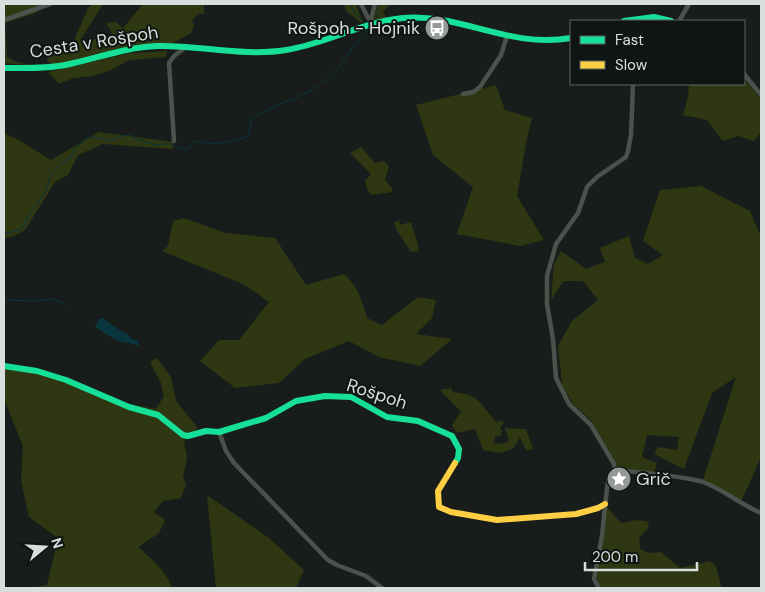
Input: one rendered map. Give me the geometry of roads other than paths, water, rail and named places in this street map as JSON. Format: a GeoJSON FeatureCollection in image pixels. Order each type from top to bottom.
{"type":"FeatureCollection","features":[{"type":"Feature","properties":{"kind":"street"},"geometry":{"type":"LineString","coordinates":[[4,20],[50,4]]}},
{"type":"Feature","properties":{"kind":"street"},"geometry":{"type":"LineString","coordinates":[[361,4],[371,21]]}},
{"type":"Feature","properties":{"kind":"street"},"geometry":{"type":"LineString","coordinates":[[371,21],[375,4]]}},
{"type":"Feature","properties":{"kind":"street"},"geometry":{"type":"LineString","coordinates":[[680,20],[689,4]]}},
{"type":"Feature","properties":{"kind":"street"},"geometry":{"type":"LineString","coordinates":[[632,20],[654,17],[667,20]]}},
{"type":"Feature","properties":{"kind":"street","name":"Cesta v Rošpoh"},"geometry":{"type":"LineString","coordinates":[[4,68],[44,68],[144,47],[170,46],[236,52],[272,52],[307,46],[371,21],[404,18],[436,18],[507,36],[539,41],[570,38]]}},
{"type":"Feature","properties":{"kind":"street"},"geometry":{"type":"LineString","coordinates":[[462,94],[474,92],[480,87],[501,55],[507,36]]}},
{"type":"Feature","properties":{"kind":"street"},"geometry":{"type":"LineString","coordinates":[[174,141],[169,63],[174,56],[186,47]]}},
{"type":"Feature","properties":{"kind":"street"},"geometry":{"type":"LineString","coordinates":[[745,75],[761,95]]}},
{"type":"Feature","properties":{"kind":"street"},"geometry":{"type":"LineString","coordinates":[[615,470],[614,464],[591,425],[569,404],[556,378],[553,339],[546,304],[547,276],[556,244],[578,213],[587,187],[597,176],[626,157],[631,135],[632,85]]}},
{"type":"Feature","properties":{"kind":"street","name":"Rošpoh"},"geometry":{"type":"LineString","coordinates":[[4,366],[48,372],[78,383],[127,406],[145,413],[156,414],[183,435],[188,436],[206,431],[219,432],[266,418],[296,401],[325,396],[351,397],[387,417],[418,421],[452,436],[459,449],[458,458],[438,492],[438,502],[441,509],[497,520],[576,514],[605,504]]}},
{"type":"Feature","properties":{"kind":"street"},"geometry":{"type":"LineString","coordinates":[[219,432],[226,451],[234,463],[319,552],[337,565],[366,576],[382,588]]}},
{"type":"Feature","properties":{"kind":"street"},"geometry":{"type":"LineString","coordinates":[[599,588],[594,579],[602,536],[609,477],[615,470]]}},
{"type":"Feature","properties":{"kind":"street"},"geometry":{"type":"LineString","coordinates":[[615,470],[704,482],[741,504],[761,513]]}},
{"type":"Feature","properties":{"kind":"water"},"geometry":{"type":"Polygon","coordinates":[[[102,318],[132,339],[138,341],[139,345],[117,340],[97,329],[95,327],[99,319],[102,318]]]}},
{"type":"Feature","properties":{"kind":"waterway"},"geometry":{"type":"LineString","coordinates":[[350,4],[363,21]]}},
{"type":"Feature","properties":{"kind":"waterway"},"geometry":{"type":"LineString","coordinates":[[376,18],[380,4]]}},
{"type":"Feature","properties":{"kind":"waterway"},"geometry":{"type":"LineString","coordinates":[[4,234],[19,230],[24,226],[47,189],[50,176],[61,164],[70,158],[77,146],[89,137],[114,140],[130,135],[137,140],[141,139],[144,143],[156,145],[171,144],[184,150],[196,141],[222,143],[248,136],[252,118],[318,86],[333,74],[358,40],[369,29]]}},
{"type":"Feature","properties":{"kind":"waterway"},"geometry":{"type":"LineString","coordinates":[[4,300],[36,301],[52,299],[62,302],[67,306]]}},
{"type":"Feature","properties":{"kind":"place","name":"Rošpoh - Hojnik"},"geometry":{"type":"Point","coordinates":[437,28]}},
{"type":"Feature","properties":{"kind":"place","name":"Grič"},"geometry":{"type":"Point","coordinates":[619,479]}}]}
